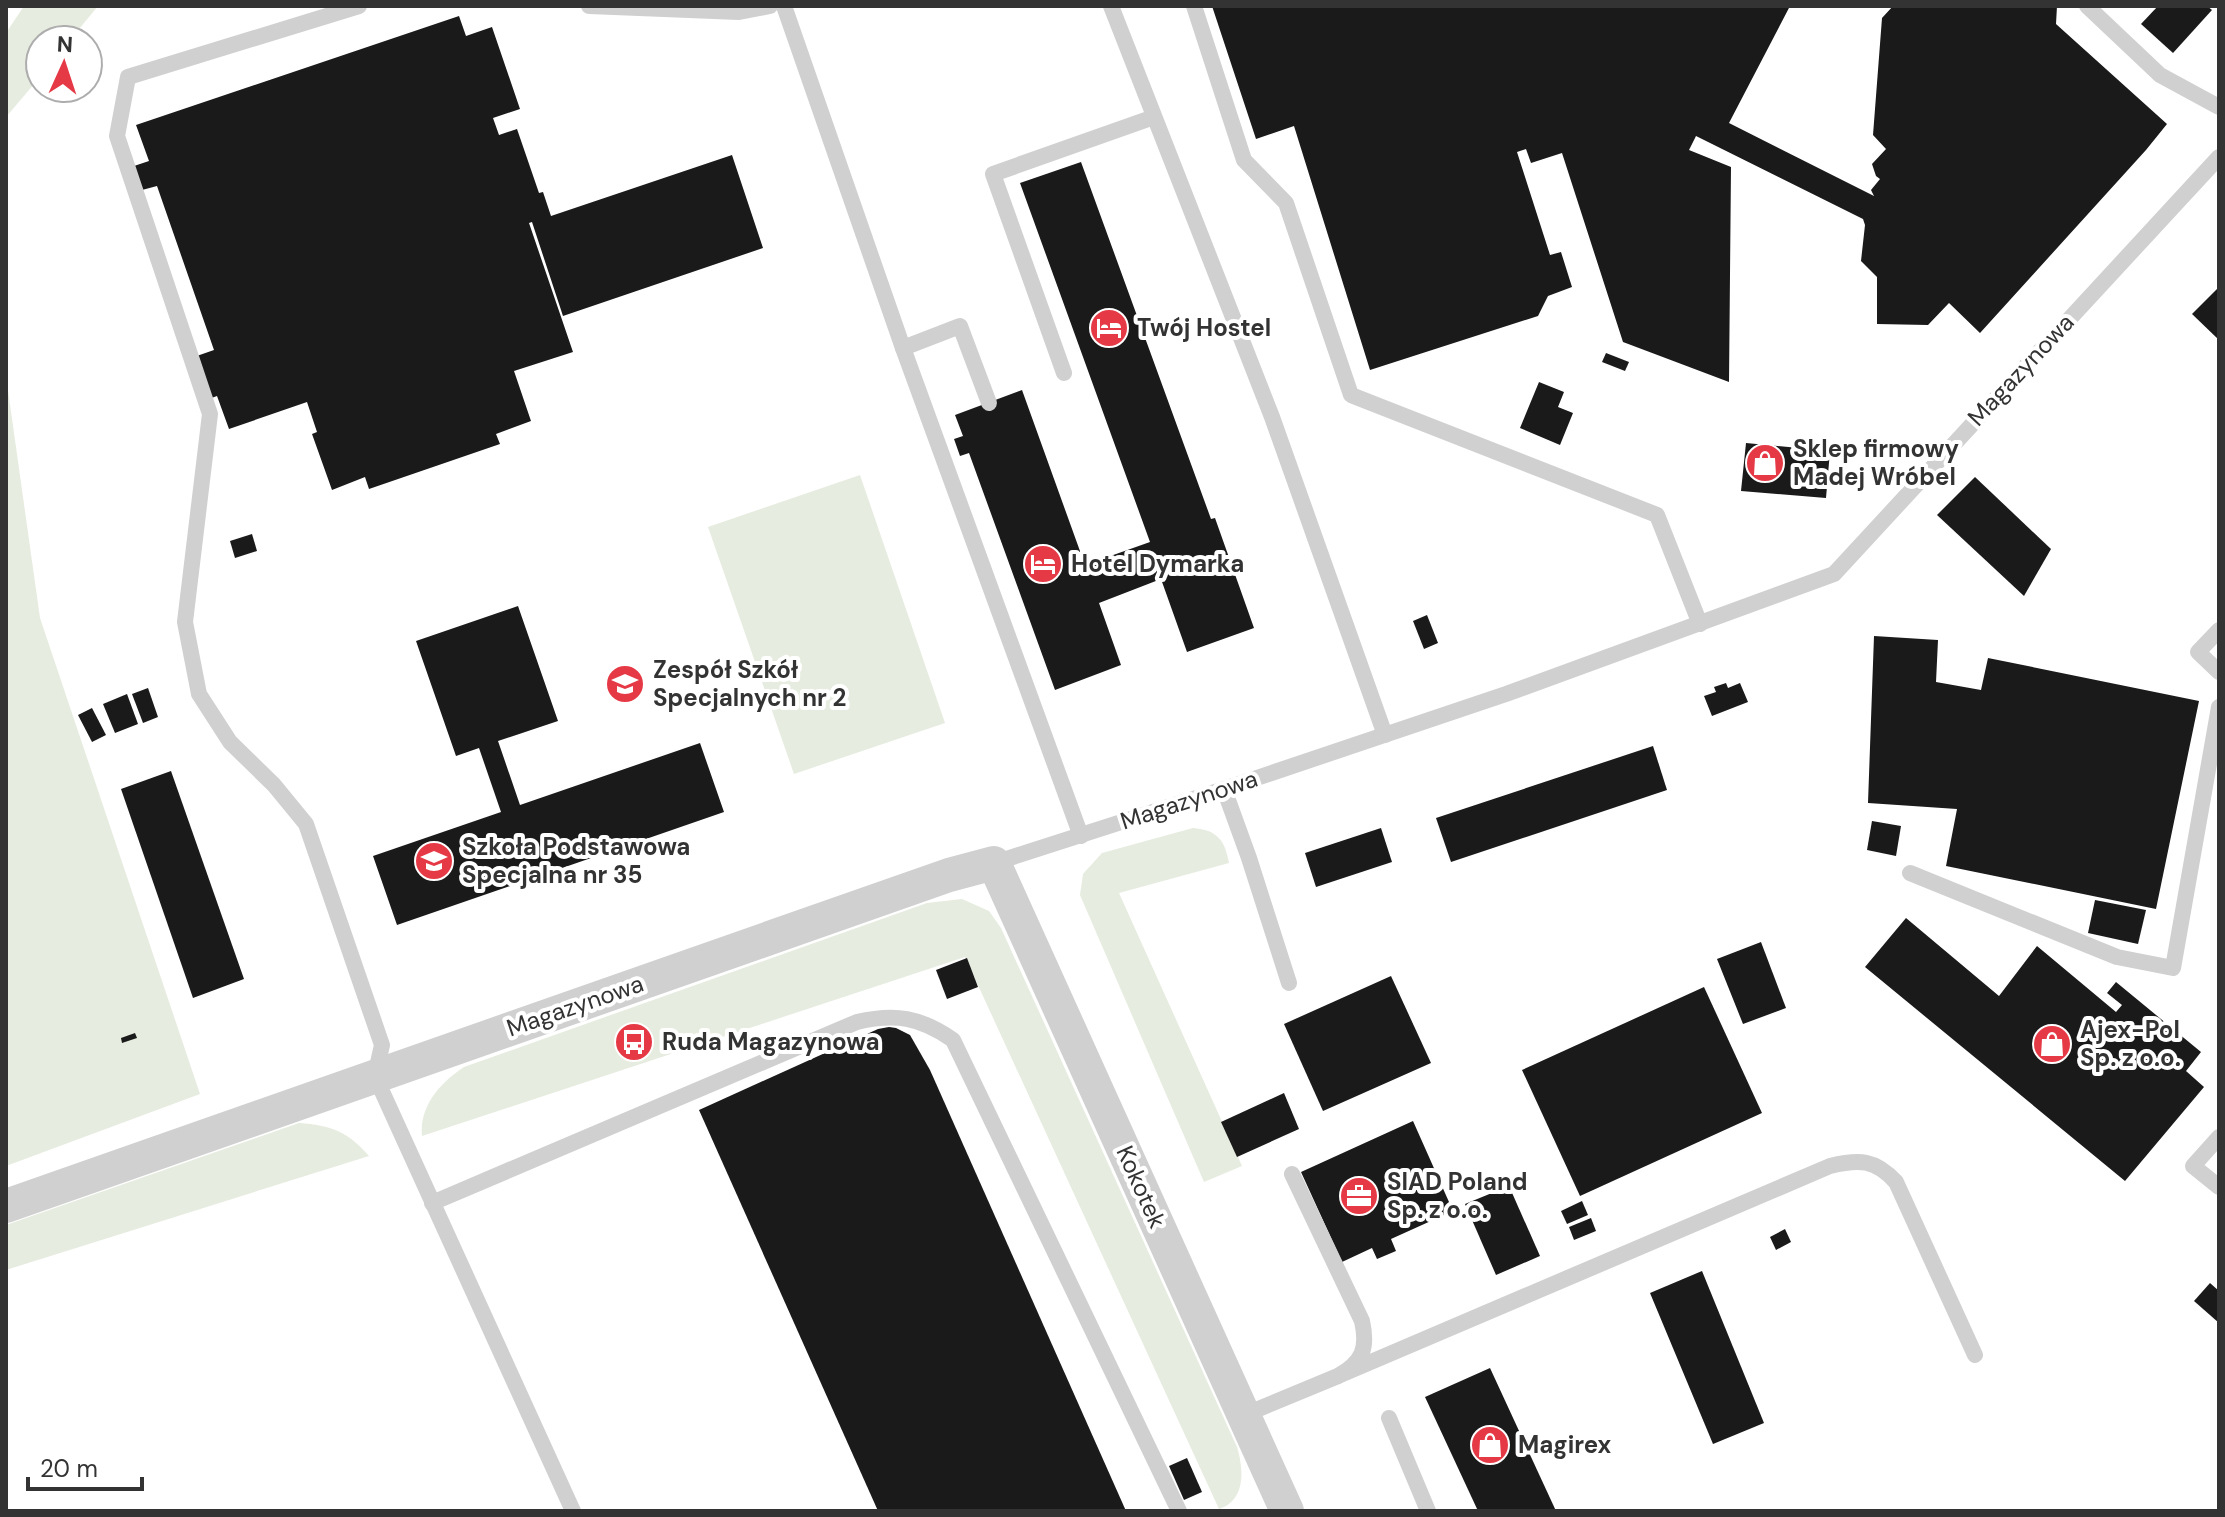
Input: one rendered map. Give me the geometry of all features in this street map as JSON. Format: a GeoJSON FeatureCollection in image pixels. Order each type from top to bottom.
{"type":"FeatureCollection","features":[{"type":"Feature","properties":{"kind":"street","name":"Magazynowa"},"geometry":{"type":"LineString","coordinates":[[6,1206],[949,875],[994,863]]}},
{"type":"Feature","properties":{"kind":"street","name":"Kokotek"},"geometry":{"type":"LineString","coordinates":[[994,863],[1244,1415],[1280,1509]]}},
{"type":"Feature","properties":{"kind":"lane"},"geometry":{"type":"LineString","coordinates":[[359,6],[128,77],[117,136],[210,414],[185,622],[199,694],[230,742],[274,785],[306,824],[382,1045],[375,1076],[573,1511]]}},
{"type":"Feature","properties":{"kind":"lane"},"geometry":{"type":"LineString","coordinates":[[589,6],[739,12],[770,6]]}},
{"type":"Feature","properties":{"kind":"lane"},"geometry":{"type":"LineString","coordinates":[[784,6],[903,348],[1081,836]]}},
{"type":"Feature","properties":{"kind":"lane"},"geometry":{"type":"LineString","coordinates":[[1111,6],[1272,417],[1385,735]]}},
{"type":"Feature","properties":{"kind":"lane"},"geometry":{"type":"LineString","coordinates":[[1194,6],[1244,160],[1286,203],[1351,395],[1657,515],[1700,624]]}},
{"type":"Feature","properties":{"kind":"lane"},"geometry":{"type":"LineString","coordinates":[[2087,6],[2160,75],[2219,107]]}},
{"type":"Feature","properties":{"kind":"lane"},"geometry":{"type":"LineString","coordinates":[[1064,373],[993,174],[1154,117]]}},
{"type":"Feature","properties":{"kind":"lane","name":"Magazynowa"},"geometry":{"type":"LineString","coordinates":[[994,863],[1385,735],[1834,574],[2219,157]]}},
{"type":"Feature","properties":{"kind":"lane"},"geometry":{"type":"LineString","coordinates":[[903,348],[960,326],[989,403]]}},
{"type":"Feature","properties":{"kind":"lane"},"geometry":{"type":"LineString","coordinates":[[2219,630],[2198,652],[2219,672]]}},
{"type":"Feature","properties":{"kind":"lane"},"geometry":{"type":"LineString","coordinates":[[1910,873],[2117,957],[2173,968],[2219,707]]}},
{"type":"Feature","properties":{"kind":"lane"},"geometry":{"type":"LineString","coordinates":[[1224,789],[1289,983]]}},
{"type":"Feature","properties":{"kind":"lane"},"geometry":{"type":"LineString","coordinates":[[432,1203],[857,1022],[878,1017],[918,1021],[953,1040],[1179,1511]]}},
{"type":"Feature","properties":{"kind":"lane"},"geometry":{"type":"LineString","coordinates":[[2219,1137],[2193,1166],[2219,1187]]}},
{"type":"Feature","properties":{"kind":"lane"},"geometry":{"type":"LineString","coordinates":[[1244,1415],[1830,1166],[1849,1162],[1871,1163],[1884,1169],[1896,1182],[1975,1355]]}},
{"type":"Feature","properties":{"kind":"lane"},"geometry":{"type":"LineString","coordinates":[[1292,1174],[1362,1321],[1364,1348],[1351,1368],[1338,1376]]}},
{"type":"Feature","properties":{"kind":"lane"},"geometry":{"type":"LineString","coordinates":[[1389,1418],[1428,1511]]}},
{"type":"Feature","properties":{"kind":"shaded area"},"geometry":{"type":"Polygon","coordinates":[[[24,6],[98,6],[83,24],[24,24],[24,96],[6,117],[6,33],[24,6]]]}},
{"type":"Feature","properties":{"kind":"shaded area"},"geometry":{"type":"Polygon","coordinates":[[[6,376],[40,618],[200,1094],[6,1166],[6,376]]]}},
{"type":"Feature","properties":{"kind":"shaded area"},"geometry":{"type":"Polygon","coordinates":[[[860,475],[945,723],[794,774],[708,527],[860,475]]]}},
{"type":"Feature","properties":{"kind":"shaded area"},"geometry":{"type":"Polygon","coordinates":[[[1193,828],[1214,834],[1222,842],[1229,863],[1119,893],[1242,1166],[1204,1182],[1080,895],[1083,874],[1102,853],[1193,828]]]}},
{"type":"Feature","properties":{"kind":"shaded area"},"geometry":{"type":"Polygon","coordinates":[[[962,899],[989,911],[1001,928],[1237,1447],[1241,1468],[1239,1491],[1230,1503],[1219,1509],[965,957],[422,1136],[424,1115],[433,1096],[464,1067],[927,903],[962,899]]]}},
{"type":"Feature","properties":{"kind":"shaded area"},"geometry":{"type":"Polygon","coordinates":[[[299,1123],[338,1131],[369,1156],[6,1270],[6,1225],[299,1123]]]}},
{"type":"Feature","properties":{"kind":"building"},"geometry":{"type":"Polygon","coordinates":[[[1212,6],[1790,6],[1729,123],[1874,196],[1871,190],[1880,179],[1872,164],[1886,149],[1873,135],[1882,18],[1893,6],[2057,6],[2056,24],[2167,124],[1980,333],[1949,303],[1928,325],[1877,324],[1877,277],[1861,261],[1863,219],[1696,136],[1689,150],[1731,167],[1729,382],[1623,342],[1562,153],[1531,163],[1526,149],[1517,152],[1550,255],[1561,252],[1572,287],[1548,296],[1538,316],[1370,370],[1294,126],[1256,139],[1212,6]]]}},
{"type":"Feature","properties":{"kind":"building"},"geometry":{"type":"Polygon","coordinates":[[[2158,6],[2207,6],[2212,10],[2173,53],[2141,24],[2158,6]]]}},
{"type":"Feature","properties":{"kind":"building"},"geometry":{"type":"Polygon","coordinates":[[[459,16],[466,36],[492,27],[520,109],[493,118],[499,135],[517,129],[539,193],[543,192],[551,216],[732,155],[763,248],[563,316],[532,222],[529,223],[573,352],[514,371],[531,421],[496,434],[500,444],[369,489],[365,477],[332,490],[312,434],[317,432],[307,402],[229,429],[217,396],[206,400],[191,358],[214,350],[157,186],[142,190],[134,166],[149,161],[136,125],[459,16]]]}},
{"type":"Feature","properties":{"kind":"building"},"geometry":{"type":"Polygon","coordinates":[[[1081,162],[1254,628],[1187,652],[1161,579],[1099,603],[1121,665],[1055,690],[969,453],[960,456],[954,439],[963,436],[955,415],[1022,390],[1085,565],[1150,542],[1020,183],[1081,162]]]}},
{"type":"Feature","properties":{"kind":"building"},"geometry":{"type":"Polygon","coordinates":[[[2219,287],[2219,340],[2192,314],[2219,287]]]}},
{"type":"Feature","properties":{"kind":"building"},"geometry":{"type":"Polygon","coordinates":[[[1606,353],[1629,362],[1625,371],[1602,362],[1606,353]]]}},
{"type":"Feature","properties":{"kind":"building"},"geometry":{"type":"Polygon","coordinates":[[[1539,382],[1564,392],[1558,407],[1573,413],[1560,445],[1520,428],[1539,382]]]}},
{"type":"Feature","properties":{"kind":"building"},"geometry":{"type":"Polygon","coordinates":[[[1746,443],[1830,451],[1826,498],[1741,491],[1746,443]]]}},
{"type":"Feature","properties":{"kind":"building"},"geometry":{"type":"Polygon","coordinates":[[[1975,477],[2051,549],[2024,596],[1937,515],[1975,477]]]}},
{"type":"Feature","properties":{"kind":"building"},"geometry":{"type":"Polygon","coordinates":[[[252,534],[257,551],[235,558],[230,541],[252,534]]]}},
{"type":"Feature","properties":{"kind":"building"},"geometry":{"type":"Polygon","coordinates":[[[518,606],[558,721],[498,741],[520,805],[700,743],[724,812],[397,925],[373,856],[501,812],[479,748],[456,756],[416,641],[518,606]]]}},
{"type":"Feature","properties":{"kind":"building"},"geometry":{"type":"Polygon","coordinates":[[[1427,615],[1438,643],[1424,649],[1413,621],[1427,615]]]}},
{"type":"Feature","properties":{"kind":"building"},"geometry":{"type":"Polygon","coordinates":[[[1874,636],[1938,640],[1936,682],[1981,690],[1988,658],[2199,701],[2156,909],[1946,866],[1957,809],[1868,803],[1874,636]]]}},
{"type":"Feature","properties":{"kind":"building"},"geometry":{"type":"Polygon","coordinates":[[[1726,683],[1728,688],[1740,683],[1748,702],[1712,716],[1704,696],[1716,692],[1714,687],[1726,683]]]}},
{"type":"Feature","properties":{"kind":"building"},"geometry":{"type":"Polygon","coordinates":[[[148,688],[158,717],[143,723],[132,694],[148,688]]]}},
{"type":"Feature","properties":{"kind":"building"},"geometry":{"type":"Polygon","coordinates":[[[127,694],[138,724],[115,733],[103,704],[127,694]]]}},
{"type":"Feature","properties":{"kind":"building"},"geometry":{"type":"Polygon","coordinates":[[[92,708],[106,735],[92,742],[78,715],[92,708]]]}},
{"type":"Feature","properties":{"kind":"building"},"geometry":{"type":"Polygon","coordinates":[[[1653,746],[1667,790],[1451,862],[1436,818],[1653,746]]]}},
{"type":"Feature","properties":{"kind":"building"},"geometry":{"type":"Polygon","coordinates":[[[171,771],[244,979],[193,998],[121,789],[171,771]]]}},
{"type":"Feature","properties":{"kind":"building"},"geometry":{"type":"Polygon","coordinates":[[[1872,821],[1901,826],[1896,856],[1867,850],[1872,821]]]}},
{"type":"Feature","properties":{"kind":"building"},"geometry":{"type":"Polygon","coordinates":[[[1381,828],[1392,862],[1316,887],[1305,853],[1381,828]]]}},
{"type":"Feature","properties":{"kind":"building"},"geometry":{"type":"Polygon","coordinates":[[[2095,900],[2146,910],[2138,944],[2088,933],[2095,900]]]}},
{"type":"Feature","properties":{"kind":"building"},"geometry":{"type":"Polygon","coordinates":[[[1906,918],[1999,996],[2037,946],[2116,1012],[2122,1005],[2107,993],[2116,982],[2201,1052],[2186,1071],[2204,1087],[2125,1181],[1865,967],[1906,918]]]}},
{"type":"Feature","properties":{"kind":"building"},"geometry":{"type":"Polygon","coordinates":[[[1761,942],[1786,1008],[1743,1024],[1717,959],[1761,942]]]}},
{"type":"Feature","properties":{"kind":"building"},"geometry":{"type":"Polygon","coordinates":[[[967,958],[978,987],[947,999],[936,970],[967,958]]]}},
{"type":"Feature","properties":{"kind":"building"},"geometry":{"type":"Polygon","coordinates":[[[1391,976],[1431,1063],[1323,1111],[1284,1024],[1391,976]]]}},
{"type":"Feature","properties":{"kind":"building"},"geometry":{"type":"Polygon","coordinates":[[[1704,987],[1762,1113],[1580,1196],[1522,1070],[1704,987]]]}},
{"type":"Feature","properties":{"kind":"building"},"geometry":{"type":"Polygon","coordinates":[[[889,1027],[910,1035],[930,1070],[1126,1511],[878,1511],[699,1110],[878,1029],[889,1027]]]}},
{"type":"Feature","properties":{"kind":"building"},"geometry":{"type":"Polygon","coordinates":[[[135,1033],[137,1038],[122,1043],[121,1038],[135,1033]]]}},
{"type":"Feature","properties":{"kind":"building"},"geometry":{"type":"Polygon","coordinates":[[[1284,1093],[1299,1129],[1237,1157],[1221,1122],[1284,1093]]]}},
{"type":"Feature","properties":{"kind":"building"},"geometry":{"type":"Polygon","coordinates":[[[1413,1121],[1453,1211],[1391,1239],[1396,1251],[1377,1259],[1372,1248],[1342,1262],[1301,1172],[1413,1121]]]}},
{"type":"Feature","properties":{"kind":"building"},"geometry":{"type":"Polygon","coordinates":[[[1509,1186],[1540,1256],[1496,1275],[1465,1204],[1509,1186]]]}},
{"type":"Feature","properties":{"kind":"building"},"geometry":{"type":"Polygon","coordinates":[[[1582,1201],[1588,1215],[1567,1224],[1561,1211],[1582,1201]]]}},
{"type":"Feature","properties":{"kind":"building"},"geometry":{"type":"Polygon","coordinates":[[[1591,1218],[1596,1231],[1574,1240],[1569,1227],[1591,1218]]]}},
{"type":"Feature","properties":{"kind":"building"},"geometry":{"type":"Polygon","coordinates":[[[1785,1229],[1791,1242],[1776,1250],[1770,1237],[1785,1229]]]}},
{"type":"Feature","properties":{"kind":"building"},"geometry":{"type":"Polygon","coordinates":[[[1702,1271],[1764,1423],[1713,1444],[1650,1293],[1702,1271]]]}},
{"type":"Feature","properties":{"kind":"building"},"geometry":{"type":"Polygon","coordinates":[[[2210,1283],[2219,1291],[2219,1323],[2194,1301],[2210,1283]]]}},
{"type":"Feature","properties":{"kind":"building"},"geometry":{"type":"Polygon","coordinates":[[[1490,1368],[1556,1511],[1478,1511],[1425,1397],[1490,1368]]]}},
{"type":"Feature","properties":{"kind":"building"},"geometry":{"type":"Polygon","coordinates":[[[1187,1458],[1202,1492],[1184,1500],[1169,1466],[1187,1458]]]}},
{"type":"Feature","properties":{"kind":"place","name":"Twój Hostel"},"geometry":{"type":"Point","coordinates":[1109,328]}},
{"type":"Feature","properties":{"kind":"place","name":"Sklep firmowy Madej Wróbel"},"geometry":{"type":"Point","coordinates":[1765,463]}},
{"type":"Feature","properties":{"kind":"place","name":"Hotel Dymarka"},"geometry":{"type":"Point","coordinates":[1043,564]}},
{"type":"Feature","properties":{"kind":"place","name":"Zespół Szkół Specjalnych nr 2"},"geometry":{"type":"Point","coordinates":[625,684]}},
{"type":"Feature","properties":{"kind":"place","name":"Szkoła Podstawowa Specjalna nr 35"},"geometry":{"type":"Point","coordinates":[434,861]}},
{"type":"Feature","properties":{"kind":"place","name":"Ruda Magazynowa"},"geometry":{"type":"Point","coordinates":[634,1042]}},
{"type":"Feature","properties":{"kind":"place","name":"Ajex-Pol Sp. z o.o."},"geometry":{"type":"Point","coordinates":[2052,1044]}},
{"type":"Feature","properties":{"kind":"place","name":"SIAD Poland Sp. z o.o."},"geometry":{"type":"Point","coordinates":[1359,1196]}},
{"type":"Feature","properties":{"kind":"place","name":"Magirex"},"geometry":{"type":"Point","coordinates":[1490,1445]}}]}
